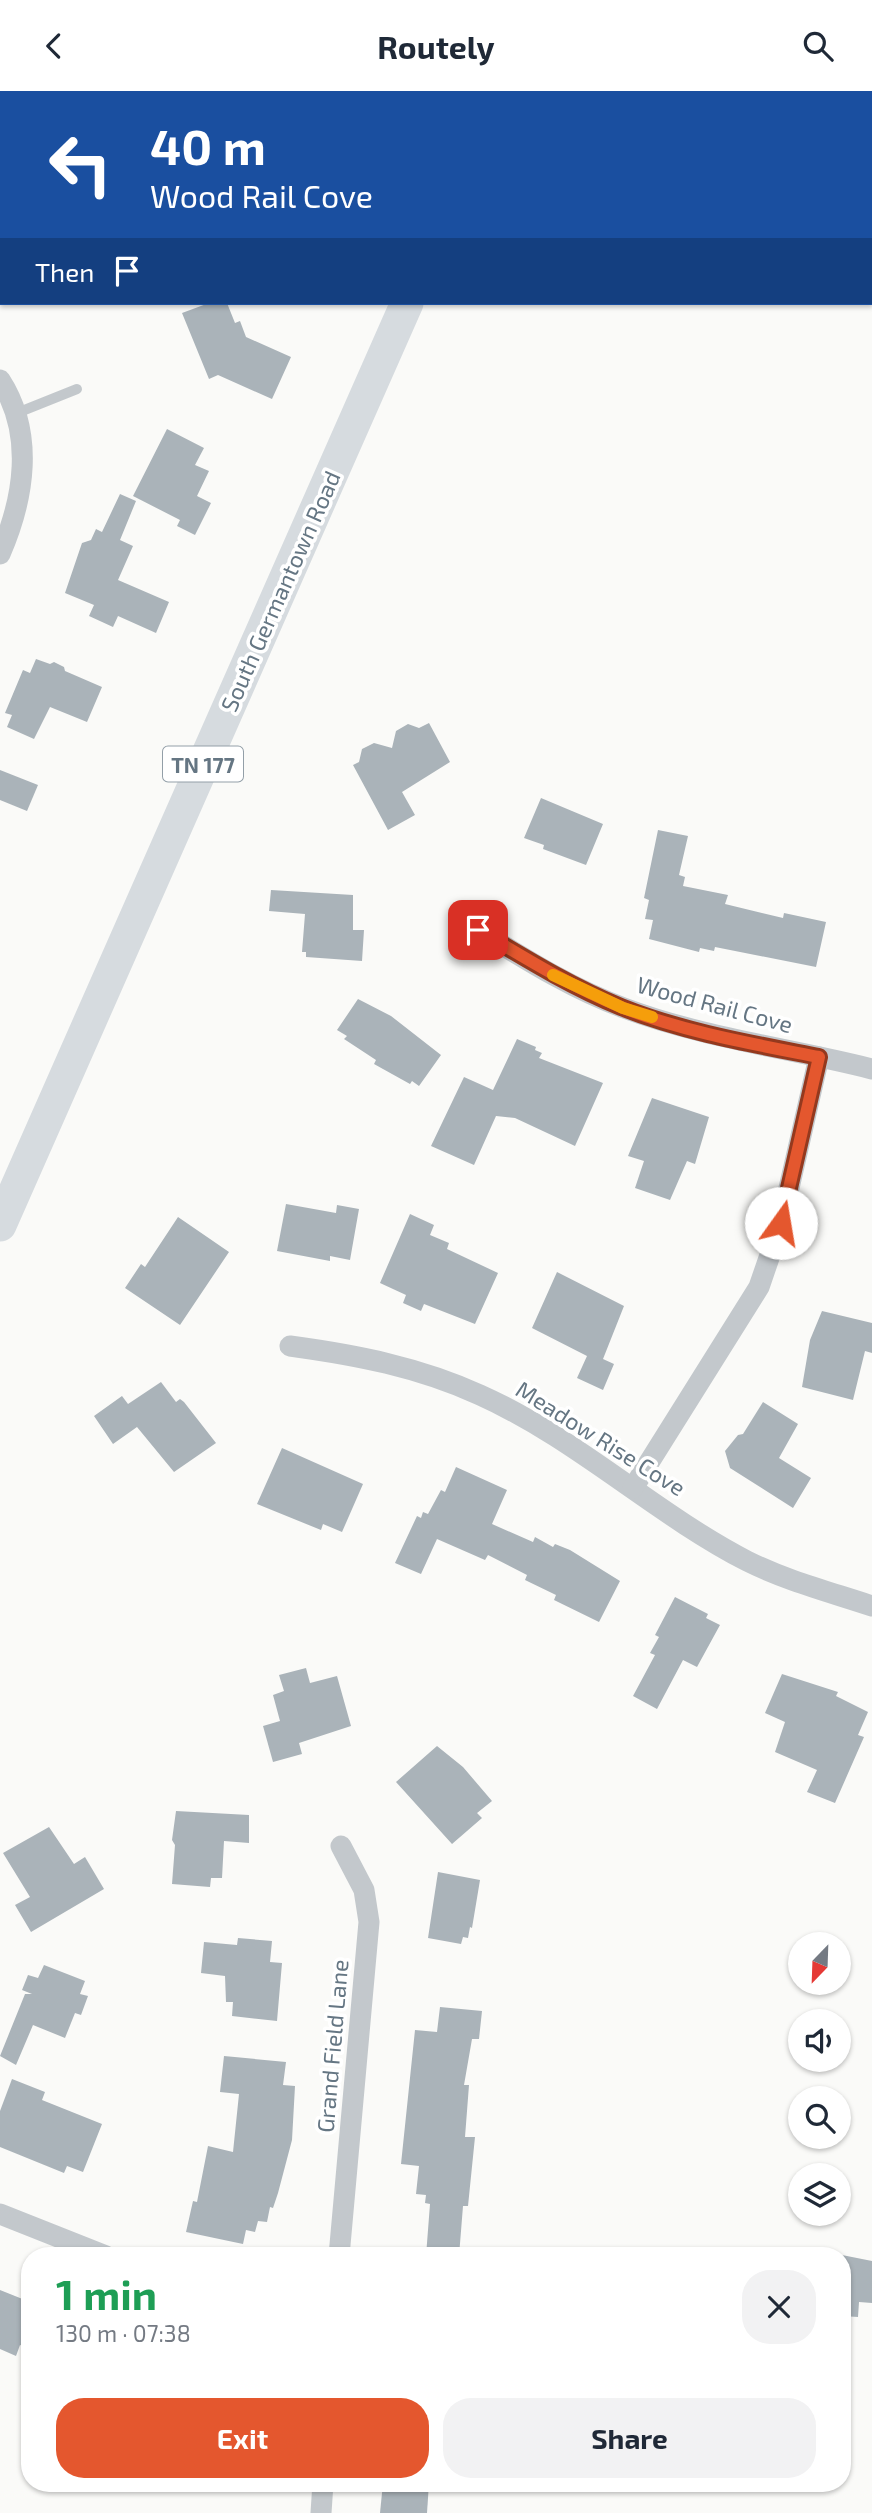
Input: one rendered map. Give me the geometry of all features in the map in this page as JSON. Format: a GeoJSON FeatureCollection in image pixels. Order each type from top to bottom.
{"type":"FeatureCollection","features":[{"type":"Feature","properties":{"kind":"main road","name":"South Germantown Road"},"geometry":{"type":"LineString","coordinates":[[0,1225],[406,305]]}},
{"type":"Feature","properties":{"kind":"street"},"geometry":{"type":"LineString","coordinates":[[0,380],[17,413],[23,463],[21,488],[0,554]]}},
{"type":"Feature","properties":{"kind":"street","name":"Wood Rail Cove"},"geometry":{"type":"LineString","coordinates":[[478,930],[570,984],[623,1008],[722,1037],[872,1069]]}},
{"type":"Feature","properties":{"kind":"street"},"geometry":{"type":"LineString","coordinates":[[634,1488],[759,1287],[781,1223],[819,1057]]}},
{"type":"Feature","properties":{"kind":"street","name":"Meadow Rise Cove"},"geometry":{"type":"LineString","coordinates":[[290,1346],[401,1366],[481,1395],[540,1428],[747,1561],[796,1582],[872,1606]]}},
{"type":"Feature","properties":{"kind":"street","name":"Grand Field Lane"},"geometry":{"type":"LineString","coordinates":[[340,2247],[369,1922],[365,1890],[341,1846]]}},
{"type":"Feature","properties":{"kind":"street"},"geometry":{"type":"LineString","coordinates":[[0,2214],[83,2247]]}},
{"type":"Feature","properties":{"kind":"street"},"geometry":{"type":"LineString","coordinates":[[321,2513],[322,2492]]}},
{"type":"Feature","properties":{"kind":"lane"},"geometry":{"type":"LineString","coordinates":[[17,413],[77,389]]}},
{"type":"Feature","properties":{"kind":"building"},"geometry":{"type":"Polygon","coordinates":[[[204,305],[228,305],[235,323],[240,321],[246,337],[291,357],[272,399],[218,375],[209,379],[182,313],[204,305]]]}},
{"type":"Feature","properties":{"kind":"building"},"geometry":{"type":"Polygon","coordinates":[[[167,429],[204,448],[195,465],[209,471],[197,496],[211,503],[195,535],[177,526],[180,520],[133,496],[167,429]]]}},
{"type":"Feature","properties":{"kind":"building"},"geometry":{"type":"Polygon","coordinates":[[[120,494],[136,501],[120,540],[133,546],[118,580],[169,602],[156,633],[118,616],[113,627],[89,616],[94,605],[65,593],[82,543],[91,540],[96,529],[102,532],[120,494]]]}},
{"type":"Feature","properties":{"kind":"building"},"geometry":{"type":"Polygon","coordinates":[[[36,659],[50,664],[54,662],[64,667],[65,671],[102,687],[87,722],[50,707],[34,739],[7,727],[12,715],[5,713],[23,670],[30,673],[36,659]]]}},
{"type":"Feature","properties":{"kind":"building"},"geometry":{"type":"Polygon","coordinates":[[[429,723],[450,762],[402,792],[415,815],[388,830],[353,765],[359,762],[362,749],[374,743],[392,748],[396,731],[408,724],[419,728],[429,723]]]}},
{"type":"Feature","properties":{"kind":"building"},"geometry":{"type":"Polygon","coordinates":[[[0,770],[38,785],[27,811],[0,800],[0,770]]]}},
{"type":"Feature","properties":{"kind":"building"},"geometry":{"type":"Polygon","coordinates":[[[541,798],[603,824],[586,865],[543,849],[544,845],[524,838],[541,798]]]}},
{"type":"Feature","properties":{"kind":"building"},"geometry":{"type":"Polygon","coordinates":[[[658,830],[688,836],[679,875],[685,877],[683,886],[728,895],[725,904],[783,918],[784,913],[826,922],[816,967],[715,947],[714,951],[700,948],[699,952],[649,939],[653,920],[645,919],[649,900],[644,898],[658,830]]]}},
{"type":"Feature","properties":{"kind":"building"},"geometry":{"type":"Polygon","coordinates":[[[271,890],[353,895],[353,930],[364,930],[362,961],[306,957],[306,952],[302,952],[305,914],[269,911],[271,890]]]}},
{"type":"Feature","properties":{"kind":"building"},"geometry":{"type":"Polygon","coordinates":[[[358,999],[391,1016],[441,1055],[419,1086],[412,1081],[410,1084],[374,1064],[376,1060],[344,1039],[347,1036],[337,1030],[358,999]]]}},
{"type":"Feature","properties":{"kind":"building"},"geometry":{"type":"Polygon","coordinates":[[[517,1039],[536,1047],[535,1050],[542,1053],[539,1058],[603,1083],[575,1146],[515,1118],[496,1116],[474,1165],[431,1146],[464,1077],[493,1090],[517,1039]]]}},
{"type":"Feature","properties":{"kind":"building"},"geometry":{"type":"Polygon","coordinates":[[[652,1098],[709,1117],[695,1164],[687,1161],[670,1200],[635,1188],[644,1161],[628,1156],[652,1098]]]}},
{"type":"Feature","properties":{"kind":"building"},"geometry":{"type":"Polygon","coordinates":[[[286,1204],[336,1213],[337,1205],[359,1209],[350,1260],[330,1256],[330,1261],[277,1251],[286,1204]]]}},
{"type":"Feature","properties":{"kind":"building"},"geometry":{"type":"Polygon","coordinates":[[[410,1214],[434,1225],[430,1235],[449,1243],[447,1249],[498,1273],[475,1324],[424,1304],[421,1311],[403,1303],[406,1295],[380,1283],[410,1214]]]}},
{"type":"Feature","properties":{"kind":"building"},"geometry":{"type":"Polygon","coordinates":[[[178,1217],[229,1252],[180,1325],[125,1288],[141,1264],[145,1267],[178,1217]]]}},
{"type":"Feature","properties":{"kind":"building"},"geometry":{"type":"Polygon","coordinates":[[[557,1272],[624,1306],[603,1359],[614,1364],[603,1390],[577,1378],[587,1356],[532,1328],[557,1272]]]}},
{"type":"Feature","properties":{"kind":"building"},"geometry":{"type":"Polygon","coordinates":[[[822,1311],[872,1323],[872,1353],[865,1351],[853,1400],[802,1387],[810,1340],[822,1311]]]}},
{"type":"Feature","properties":{"kind":"building"},"geometry":{"type":"Polygon","coordinates":[[[161,1382],[176,1402],[180,1399],[184,1402],[216,1443],[174,1472],[137,1427],[113,1444],[94,1416],[122,1396],[128,1404],[161,1382]]]}},
{"type":"Feature","properties":{"kind":"building"},"geometry":{"type":"Polygon","coordinates":[[[763,1402],[798,1424],[779,1458],[811,1478],[793,1508],[730,1468],[725,1451],[738,1435],[743,1434],[763,1402]]]}},
{"type":"Feature","properties":{"kind":"building"},"geometry":{"type":"Polygon","coordinates":[[[282,1448],[363,1484],[342,1532],[323,1524],[321,1530],[257,1504],[282,1448]]]}},
{"type":"Feature","properties":{"kind":"building"},"geometry":{"type":"Polygon","coordinates":[[[456,1467],[507,1490],[492,1524],[533,1542],[535,1537],[553,1547],[555,1544],[570,1550],[620,1581],[599,1622],[554,1600],[556,1595],[525,1580],[527,1575],[488,1555],[485,1560],[437,1539],[421,1574],[395,1563],[417,1516],[421,1518],[423,1512],[428,1514],[441,1490],[445,1492],[456,1467]]]}},
{"type":"Feature","properties":{"kind":"building"},"geometry":{"type":"Polygon","coordinates":[[[675,1597],[708,1614],[706,1618],[720,1625],[697,1667],[683,1660],[657,1709],[633,1696],[655,1655],[650,1653],[659,1637],[655,1635],[675,1597]]]}},
{"type":"Feature","properties":{"kind":"building"},"geometry":{"type":"Polygon","coordinates":[[[306,1668],[310,1683],[337,1676],[351,1726],[299,1743],[302,1754],[273,1762],[263,1726],[280,1721],[273,1695],[284,1691],[279,1675],[306,1668]]]}},
{"type":"Feature","properties":{"kind":"building"},"geometry":{"type":"Polygon","coordinates":[[[782,1674],[838,1692],[836,1696],[868,1712],[858,1735],[864,1737],[835,1803],[807,1792],[817,1770],[775,1752],[785,1722],[765,1713],[782,1674]]]}},
{"type":"Feature","properties":{"kind":"building"},"geometry":{"type":"Polygon","coordinates":[[[437,1746],[463,1767],[492,1801],[477,1813],[482,1818],[452,1844],[396,1782],[437,1746]]]}},
{"type":"Feature","properties":{"kind":"building"},"geometry":{"type":"Polygon","coordinates":[[[176,1811],[249,1815],[249,1843],[224,1841],[222,1878],[211,1878],[210,1887],[172,1884],[175,1845],[172,1840],[176,1811]]]}},
{"type":"Feature","properties":{"kind":"building"},"geometry":{"type":"Polygon","coordinates":[[[49,1827],[74,1864],[85,1857],[104,1889],[31,1932],[15,1905],[30,1897],[3,1853],[49,1827]]]}},
{"type":"Feature","properties":{"kind":"building"},"geometry":{"type":"Polygon","coordinates":[[[438,1872],[480,1880],[472,1928],[470,1927],[468,1938],[463,1937],[461,1944],[428,1938],[438,1872]]]}},
{"type":"Feature","properties":{"kind":"building"},"geometry":{"type":"Polygon","coordinates":[[[238,1938],[272,1941],[270,1962],[282,1963],[277,2021],[232,2016],[233,2002],[226,2002],[225,1976],[201,1973],[204,1942],[237,1945],[238,1938]]]}},
{"type":"Feature","properties":{"kind":"building"},"geometry":{"type":"Polygon","coordinates":[[[44,1965],[85,1981],[80,1994],[88,1996],[81,2015],[75,2013],[65,2038],[33,2025],[16,2065],[0,2056],[25,1994],[32,1994],[22,1990],[28,1975],[38,1978],[44,1965]]]}},
{"type":"Feature","properties":{"kind":"building"},"geometry":{"type":"Polygon","coordinates":[[[440,2007],[482,2011],[479,2039],[472,2039],[464,2085],[469,2085],[465,2137],[475,2137],[468,2206],[463,2206],[460,2247],[427,2247],[430,2204],[425,2203],[426,2195],[416,2194],[419,2166],[401,2164],[415,2030],[437,2032],[440,2007]]]}},
{"type":"Feature","properties":{"kind":"building"},"geometry":{"type":"Polygon","coordinates":[[[224,2056],[286,2062],[283,2085],[295,2086],[292,2140],[278,2193],[273,2208],[270,2207],[267,2222],[258,2221],[255,2232],[246,2230],[243,2244],[186,2232],[193,2201],[197,2202],[208,2146],[233,2152],[239,2094],[220,2092],[224,2056]]]}},
{"type":"Feature","properties":{"kind":"building"},"geometry":{"type":"Polygon","coordinates":[[[12,2079],[45,2092],[42,2100],[102,2124],[83,2172],[67,2166],[64,2173],[0,2147],[0,2111],[12,2079]]]}},
{"type":"Feature","properties":{"kind":"building"},"geometry":{"type":"Polygon","coordinates":[[[851,2257],[872,2261],[872,2303],[859,2302],[858,2317],[851,2317],[851,2257]]]}},
{"type":"Feature","properties":{"kind":"building"},"geometry":{"type":"Polygon","coordinates":[[[0,2290],[21,2298],[21,2345],[16,2356],[0,2349],[0,2290]]]}},
{"type":"Feature","properties":{"kind":"building"},"geometry":{"type":"Polygon","coordinates":[[[382,2492],[428,2492],[427,2513],[380,2513],[382,2492]]]}},
{"type":"Feature","properties":{"kind":"slow traffic"},"geometry":{"type":"LineString","coordinates":[[553,975],[623,1008],[652,1017]]}},
{"type":"Feature","properties":{"kind":"route"},"geometry":{"type":"LineString","coordinates":[[478,930],[570,984],[623,1008],[734,1040],[819,1057],[781,1223]]}}]}
